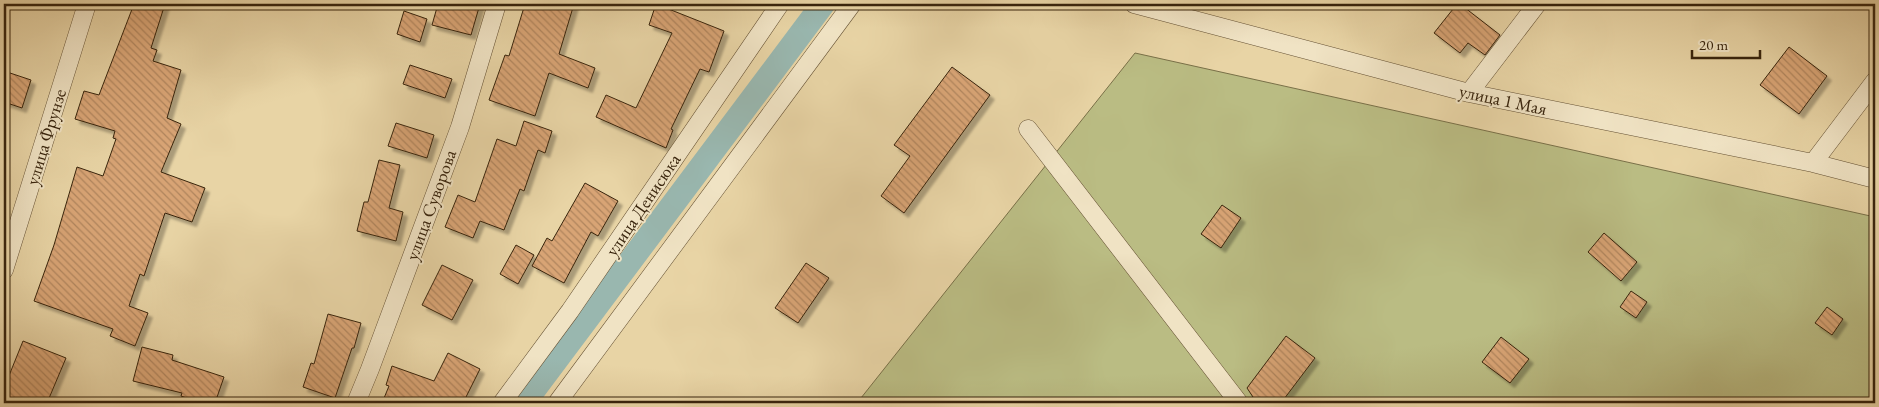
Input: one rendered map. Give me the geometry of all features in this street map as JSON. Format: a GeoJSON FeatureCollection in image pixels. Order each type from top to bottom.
{"type":"FeatureCollection","features":[{"type":"Feature","properties":{"kind":"street","name":"улица Фрунзе"},"geometry":{"type":"LineString","coordinates":[[4,270],[87,4]]}},
{"type":"Feature","properties":{"kind":"street","name":"улица Суворова"},"geometry":{"type":"LineString","coordinates":[[356,403],[460,128],[497,4]]}},
{"type":"Feature","properties":{"kind":"street","name":"улица Денисюка"},"geometry":{"type":"LineString","coordinates":[[502,403],[570,311],[780,4]]}},
{"type":"Feature","properties":{"kind":"street"},"geometry":{"type":"LineString","coordinates":[[557,403],[852,4]]}},
{"type":"Feature","properties":{"kind":"street","name":"улица 1 Мая"},"geometry":{"type":"LineString","coordinates":[[1134,4],[1470,94],[1813,163],[1875,179]]}},
{"type":"Feature","properties":{"kind":"street"},"geometry":{"type":"LineString","coordinates":[[1470,94],[1537,4]]}},
{"type":"Feature","properties":{"kind":"street"},"geometry":{"type":"LineString","coordinates":[[1813,163],[1875,81]]}},
{"type":"Feature","properties":{"kind":"street"},"geometry":{"type":"LineString","coordinates":[[1028,129],[1239,403]]}},
{"type":"Feature","properties":{"kind":"green space"},"geometry":{"type":"Polygon","coordinates":[[[1135,53],[1875,217],[1875,403],[857,403],[1135,53]]]}},
{"type":"Feature","properties":{"kind":"building"},"geometry":{"type":"Polygon","coordinates":[[[134,4],[165,4],[151,48],[157,50],[153,61],[181,70],[167,118],[181,124],[161,172],[205,188],[192,222],[165,213],[144,276],[140,274],[129,306],[148,313],[135,346],[110,336],[113,329],[34,301],[54,245],[77,167],[103,176],[116,139],[113,138],[115,131],[75,119],[84,91],[99,95],[134,4]]]}},
{"type":"Feature","properties":{"kind":"building"},"geometry":{"type":"Polygon","coordinates":[[[438,4],[480,4],[471,35],[432,25],[438,4]]]}},
{"type":"Feature","properties":{"kind":"building"},"geometry":{"type":"Polygon","coordinates":[[[525,4],[574,4],[559,54],[595,68],[588,88],[549,73],[535,116],[489,100],[505,55],[509,56],[525,4]]]}},
{"type":"Feature","properties":{"kind":"building"},"geometry":{"type":"Polygon","coordinates":[[[656,4],[724,31],[709,72],[700,69],[671,129],[673,130],[666,148],[596,117],[606,95],[636,108],[672,33],[649,25],[656,4]]]}},
{"type":"Feature","properties":{"kind":"building"},"geometry":{"type":"Polygon","coordinates":[[[1457,4],[1460,4],[1500,35],[1485,55],[1468,43],[1460,53],[1434,33],[1457,4]]]}},
{"type":"Feature","properties":{"kind":"building"},"geometry":{"type":"Polygon","coordinates":[[[404,11],[427,19],[420,42],[397,34],[404,11]]]}},
{"type":"Feature","properties":{"kind":"building"},"geometry":{"type":"Polygon","coordinates":[[[1789,47],[1827,76],[1799,114],[1760,85],[1789,47]]]}},
{"type":"Feature","properties":{"kind":"building"},"geometry":{"type":"Polygon","coordinates":[[[410,65],[452,79],[445,98],[403,84],[410,65]]]}},
{"type":"Feature","properties":{"kind":"building"},"geometry":{"type":"Polygon","coordinates":[[[952,67],[990,95],[904,213],[881,196],[910,156],[894,145],[952,67]]]}},
{"type":"Feature","properties":{"kind":"building"},"geometry":{"type":"Polygon","coordinates":[[[4,71],[31,80],[22,108],[4,102],[4,71]]]}},
{"type":"Feature","properties":{"kind":"building"},"geometry":{"type":"Polygon","coordinates":[[[524,121],[552,131],[545,153],[538,150],[524,191],[520,189],[504,230],[480,221],[473,238],[445,227],[458,195],[475,202],[497,139],[516,146],[524,121]]]}},
{"type":"Feature","properties":{"kind":"building"},"geometry":{"type":"Polygon","coordinates":[[[396,123],[434,135],[427,158],[388,146],[396,123]]]}},
{"type":"Feature","properties":{"kind":"building"},"geometry":{"type":"Polygon","coordinates":[[[379,160],[400,165],[389,208],[403,212],[396,241],[357,231],[364,202],[368,202],[379,160]]]}},
{"type":"Feature","properties":{"kind":"building"},"geometry":{"type":"Polygon","coordinates":[[[585,183],[618,201],[598,236],[591,232],[564,283],[532,266],[547,238],[552,241],[585,183]]]}},
{"type":"Feature","properties":{"kind":"building"},"geometry":{"type":"Polygon","coordinates":[[[1222,205],[1241,218],[1221,248],[1201,234],[1222,205]]]}},
{"type":"Feature","properties":{"kind":"building"},"geometry":{"type":"Polygon","coordinates":[[[1604,233],[1637,262],[1621,281],[1588,252],[1604,233]]]}},
{"type":"Feature","properties":{"kind":"building"},"geometry":{"type":"Polygon","coordinates":[[[516,245],[534,255],[518,284],[500,274],[516,245]]]}},
{"type":"Feature","properties":{"kind":"building"},"geometry":{"type":"Polygon","coordinates":[[[806,263],[829,278],[798,323],[775,308],[806,263]]]}},
{"type":"Feature","properties":{"kind":"building"},"geometry":{"type":"Polygon","coordinates":[[[442,265],[473,280],[452,320],[422,305],[442,265]]]}},
{"type":"Feature","properties":{"kind":"building"},"geometry":{"type":"Polygon","coordinates":[[[1631,291],[1647,302],[1636,318],[1620,307],[1631,291]]]}},
{"type":"Feature","properties":{"kind":"building"},"geometry":{"type":"Polygon","coordinates":[[[1827,307],[1843,319],[1832,335],[1815,323],[1827,307]]]}},
{"type":"Feature","properties":{"kind":"building"},"geometry":{"type":"Polygon","coordinates":[[[328,314],[361,323],[354,348],[352,348],[335,398],[303,387],[311,363],[314,364],[328,314]]]}},
{"type":"Feature","properties":{"kind":"building"},"geometry":{"type":"Polygon","coordinates":[[[1286,336],[1315,358],[1281,403],[1257,403],[1247,388],[1286,336]]]}},
{"type":"Feature","properties":{"kind":"building"},"geometry":{"type":"Polygon","coordinates":[[[1501,337],[1529,359],[1510,383],[1482,362],[1501,337]]]}},
{"type":"Feature","properties":{"kind":"building"},"geometry":{"type":"Polygon","coordinates":[[[23,341],[66,358],[47,403],[4,403],[4,388],[23,341]]]}},
{"type":"Feature","properties":{"kind":"building"},"geometry":{"type":"Polygon","coordinates":[[[142,347],[173,355],[172,360],[224,377],[215,403],[201,403],[181,396],[182,393],[133,381],[142,347]]]}},
{"type":"Feature","properties":{"kind":"building"},"geometry":{"type":"Polygon","coordinates":[[[448,353],[480,369],[463,403],[382,403],[389,386],[386,385],[392,366],[434,381],[448,353]]]}},
{"type":"Feature","properties":{"kind":"waterway"},"geometry":{"type":"LineString","coordinates":[[524,403],[823,4]]}}]}
